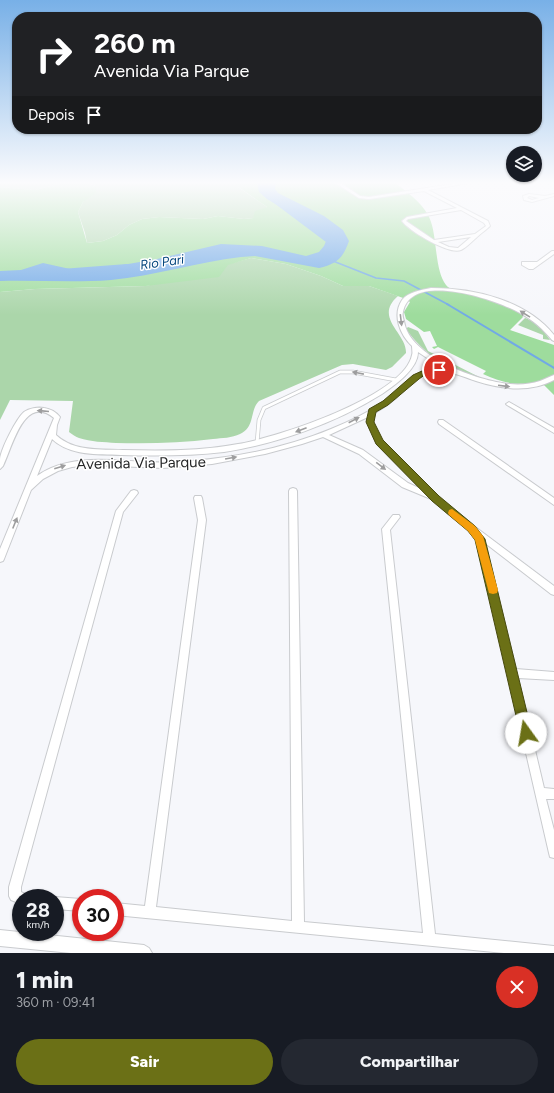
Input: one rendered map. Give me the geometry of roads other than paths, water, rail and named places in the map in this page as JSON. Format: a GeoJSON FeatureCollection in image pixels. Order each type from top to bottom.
{"type":"FeatureCollection","features":[{"type":"Feature","properties":{"kind":"street"},"geometry":{"type":"LineString","coordinates":[[410,226],[448,249],[459,249],[487,226]]}},
{"type":"Feature","properties":{"kind":"street"},"geometry":{"type":"LineString","coordinates":[[435,242],[476,235]]}},
{"type":"Feature","properties":{"kind":"street"},"geometry":{"type":"LineString","coordinates":[[538,263],[554,252]]}},
{"type":"Feature","properties":{"kind":"street","name":"Avenida Via Parque"},"geometry":{"type":"LineString","coordinates":[[554,339],[539,323],[526,314],[492,298],[464,290],[439,289],[424,291],[404,301],[401,307],[400,314],[402,327],[415,345],[440,364],[455,372],[483,382],[511,386],[538,384],[554,377]]}},
{"type":"Feature","properties":{"kind":"street","name":"Avenida Via Parque"},"geometry":{"type":"LineString","coordinates":[[54,426],[53,436],[65,445],[102,452],[163,453],[228,448],[257,443],[298,431],[368,400],[396,380],[409,368],[416,355],[415,345]]}},
{"type":"Feature","properties":{"kind":"street","name":"Avenida Via Parque"},"geometry":{"type":"LineString","coordinates":[[28,489],[35,480],[42,475],[73,464],[161,465],[214,461],[271,451],[333,431],[372,411],[385,403],[424,372],[439,370],[455,372]]}},
{"type":"Feature","properties":{"kind":"street"},"geometry":{"type":"LineString","coordinates":[[509,404],[554,430]]}},
{"type":"Feature","properties":{"kind":"street"},"geometry":{"type":"LineString","coordinates":[[0,466],[22,418],[27,414],[38,410],[52,412],[57,417],[0,559]]}},
{"type":"Feature","properties":{"kind":"street"},"geometry":{"type":"LineString","coordinates":[[372,411],[370,422],[379,442],[435,499],[554,591]]}},
{"type":"Feature","properties":{"kind":"street"},"geometry":{"type":"LineString","coordinates":[[441,422],[554,502]]}},
{"type":"Feature","properties":{"kind":"street"},"geometry":{"type":"LineString","coordinates":[[322,434],[361,452],[405,485],[435,499]]}},
{"type":"Feature","properties":{"kind":"street"},"geometry":{"type":"LineString","coordinates":[[293,491],[298,927]]}},
{"type":"Feature","properties":{"kind":"street"},"geometry":{"type":"LineString","coordinates":[[15,889],[120,511],[134,493]]}},
{"type":"Feature","properties":{"kind":"street"},"geometry":{"type":"LineString","coordinates":[[150,912],[202,520],[198,498]]}},
{"type":"Feature","properties":{"kind":"street"},"geometry":{"type":"LineString","coordinates":[[396,517],[386,529],[430,940]]}},
{"type":"Feature","properties":{"kind":"street"},"geometry":{"type":"LineString","coordinates":[[471,528],[480,539],[484,552],[554,853]]}},
{"type":"Feature","properties":{"kind":"street"},"geometry":{"type":"LineString","coordinates":[[512,673],[554,676]]}},
{"type":"Feature","properties":{"kind":"street"},"geometry":{"type":"LineString","coordinates":[[540,793],[554,794]]}},
{"type":"Feature","properties":{"kind":"street"},"geometry":{"type":"LineString","coordinates":[[124,909],[554,952]]}},
{"type":"Feature","properties":{"kind":"street"},"geometry":{"type":"LineString","coordinates":[[0,938],[144,953]]}},
{"type":"Feature","properties":{"kind":"lane"},"geometry":{"type":"LineString","coordinates":[[257,443],[260,420],[264,408],[340,372],[353,372],[396,380]]}},
{"type":"Feature","properties":{"kind":"water","name":"Rio Pari"},"geometry":{"type":"Polygon","coordinates":[[[313,226],[338,226],[343,230],[349,241],[342,256],[335,262],[319,268],[255,256],[225,259],[111,280],[0,281],[0,271],[21,270],[43,263],[88,271],[157,259],[221,244],[262,246],[306,256],[319,252],[324,246],[327,239],[324,233],[313,226]]]}},
{"type":"Feature","properties":{"kind":"waterway","name":"Rio Pari"},"geometry":{"type":"LineString","coordinates":[[312,226],[332,241],[327,254]]}},
{"type":"Feature","properties":{"kind":"waterway"},"geometry":{"type":"LineString","coordinates":[[333,261],[376,278],[404,281],[449,305]]}},
{"type":"Feature","properties":{"kind":"waterway","name":"Rio Pari"},"geometry":{"type":"LineString","coordinates":[[61,272],[127,267]]}},
{"type":"Feature","properties":{"kind":"waterway"},"geometry":{"type":"LineString","coordinates":[[447,304],[554,368]]}}]}
